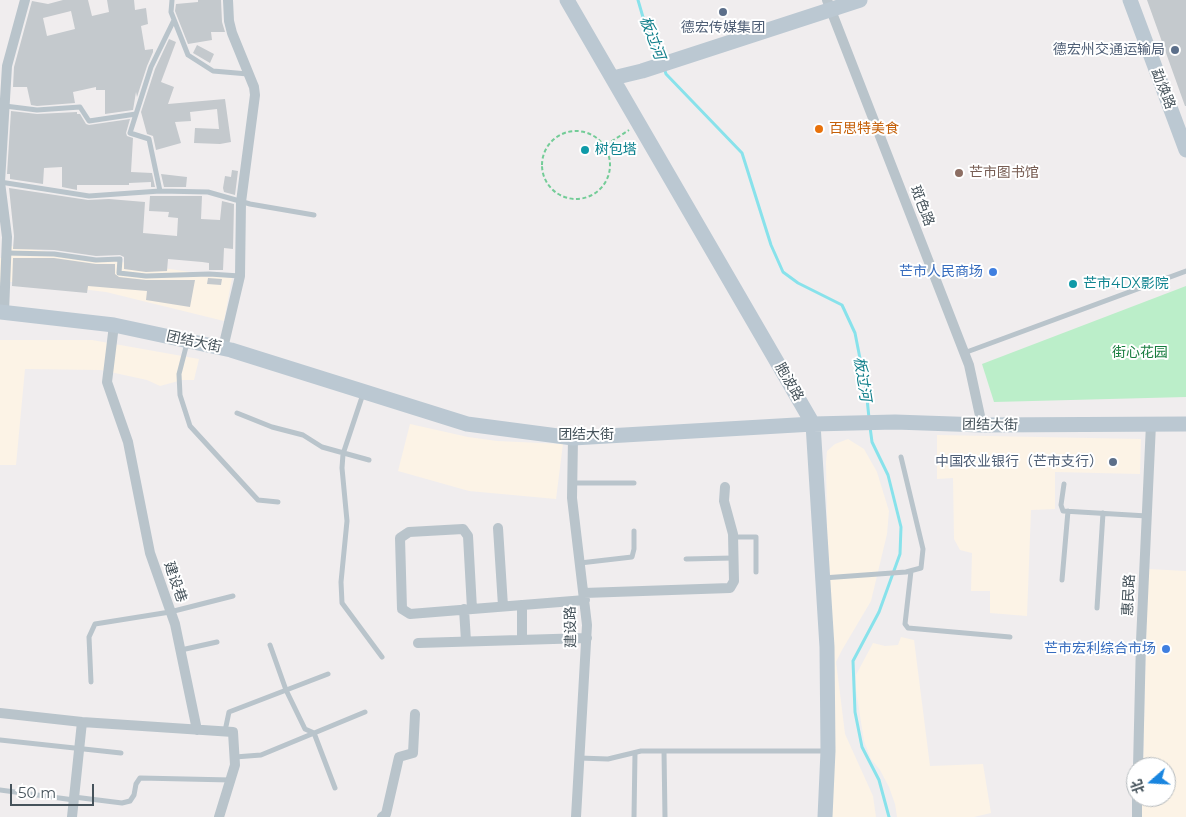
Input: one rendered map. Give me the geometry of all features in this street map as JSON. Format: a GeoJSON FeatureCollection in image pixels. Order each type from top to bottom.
{"type":"FeatureCollection","features":[{"type":"Feature","properties":{"kind":"main road","name":"胞波路"},"geometry":{"type":"LineString","coordinates":[[567,0],[813,424],[827,647],[828,751],[825,817]]}},
{"type":"Feature","properties":{"kind":"main road"},"geometry":{"type":"LineString","coordinates":[[613,78],[642,70],[829,4],[860,0]]}},
{"type":"Feature","properties":{"kind":"main road","name":"勐焕路"},"geometry":{"type":"LineString","coordinates":[[1130,0],[1186,148]]}},
{"type":"Feature","properties":{"kind":"main road","name":"团结大街"},"geometry":{"type":"LineString","coordinates":[[2,312],[114,324],[187,340],[223,348],[467,424],[573,438],[813,424],[895,422],[982,425],[1186,424]]}},
{"type":"Feature","properties":{"kind":"street"},"geometry":{"type":"LineString","coordinates":[[2,312],[7,237],[0,182],[7,66],[4,57],[25,0]]}},
{"type":"Feature","properties":{"kind":"street"},"geometry":{"type":"LineString","coordinates":[[223,348],[240,276],[242,202],[255,95],[254,87],[232,33],[229,21],[228,0]]}},
{"type":"Feature","properties":{"kind":"street","name":"斑色路"},"geometry":{"type":"LineString","coordinates":[[829,4],[969,364],[982,425]]}},
{"type":"Feature","properties":{"kind":"street","name":"建设巷"},"geometry":{"type":"LineString","coordinates":[[114,324],[107,382],[128,442],[150,553],[170,612],[198,730]]}},
{"type":"Feature","properties":{"kind":"street","name":"惠民路"},"geometry":{"type":"LineString","coordinates":[[1138,757],[1141,640],[1151,424]]}},
{"type":"Feature","properties":{"kind":"street","name":"建设路"},"geometry":{"type":"LineString","coordinates":[[573,438],[572,498],[587,625],[576,817]]}},
{"type":"Feature","properties":{"kind":"street"},"geometry":{"type":"LineString","coordinates":[[466,641],[468,609],[468,536],[463,529],[409,532],[400,538],[402,609],[410,614],[468,609],[502,606],[522,605],[584,596],[730,588],[734,581],[733,538],[724,500],[725,487]]}},
{"type":"Feature","properties":{"kind":"street"},"geometry":{"type":"LineString","coordinates":[[498,528],[502,606]]}},
{"type":"Feature","properties":{"kind":"street"},"geometry":{"type":"LineString","coordinates":[[522,605],[522,640]]}},
{"type":"Feature","properties":{"kind":"street"},"geometry":{"type":"LineString","coordinates":[[418,643],[587,638]]}},
{"type":"Feature","properties":{"kind":"street"},"geometry":{"type":"LineString","coordinates":[[0,713],[82,722],[233,732],[235,765],[219,817]]}},
{"type":"Feature","properties":{"kind":"street"},"geometry":{"type":"LineString","coordinates":[[382,817],[386,814],[398,757],[413,753],[415,714]]}},
{"type":"Feature","properties":{"kind":"street"},"geometry":{"type":"LineString","coordinates":[[72,817],[82,722]]}},
{"type":"Feature","properties":{"kind":"lane"},"geometry":{"type":"LineString","coordinates":[[172,0],[171,12],[188,55],[214,71],[248,74]]}},
{"type":"Feature","properties":{"kind":"lane"},"geometry":{"type":"LineString","coordinates":[[160,191],[149,139],[130,133],[151,67],[174,20]]}},
{"type":"Feature","properties":{"kind":"lane"},"geometry":{"type":"LineString","coordinates":[[4,106],[37,110],[80,107],[89,120],[136,114]]}},
{"type":"Feature","properties":{"kind":"lane"},"geometry":{"type":"LineString","coordinates":[[0,182],[89,196],[160,191],[208,192],[242,202],[314,216]]}},
{"type":"Feature","properties":{"kind":"lane"},"geometry":{"type":"LineString","coordinates":[[6,253],[54,254],[96,260],[120,259],[119,273],[146,276],[208,274],[240,276]]}},
{"type":"Feature","properties":{"kind":"lane"},"geometry":{"type":"LineString","coordinates":[[964,353],[1186,271]]}},
{"type":"Feature","properties":{"kind":"lane"},"geometry":{"type":"LineString","coordinates":[[187,340],[178,374],[180,396],[190,426],[258,500],[278,502]]}},
{"type":"Feature","properties":{"kind":"lane"},"geometry":{"type":"LineString","coordinates":[[363,391],[343,454],[342,468],[346,520],[341,582],[342,603],[382,657]]}},
{"type":"Feature","properties":{"kind":"lane"},"geometry":{"type":"LineString","coordinates":[[237,413],[272,427],[303,435],[322,447],[369,460]]}},
{"type":"Feature","properties":{"kind":"lane"},"geometry":{"type":"LineString","coordinates":[[823,578],[909,571],[921,568],[922,549],[901,457]]}},
{"type":"Feature","properties":{"kind":"lane"},"geometry":{"type":"LineString","coordinates":[[572,483],[634,483]]}},
{"type":"Feature","properties":{"kind":"lane"},"geometry":{"type":"LineString","coordinates":[[1064,484],[1061,505],[1063,511],[1147,516]]}},
{"type":"Feature","properties":{"kind":"lane"},"geometry":{"type":"LineString","coordinates":[[1062,580],[1068,511]]}},
{"type":"Feature","properties":{"kind":"lane"},"geometry":{"type":"LineString","coordinates":[[1097,608],[1103,513]]}},
{"type":"Feature","properties":{"kind":"lane"},"geometry":{"type":"LineString","coordinates":[[580,563],[632,557],[634,531]]}},
{"type":"Feature","properties":{"kind":"lane"},"geometry":{"type":"LineString","coordinates":[[733,538],[756,537],[756,572]]}},
{"type":"Feature","properties":{"kind":"lane"},"geometry":{"type":"LineString","coordinates":[[686,559],[733,558]]}},
{"type":"Feature","properties":{"kind":"lane"},"geometry":{"type":"LineString","coordinates":[[909,571],[905,624],[908,628],[1010,637]]}},
{"type":"Feature","properties":{"kind":"lane"},"geometry":{"type":"LineString","coordinates":[[91,682],[89,637],[95,624],[170,612],[233,596]]}},
{"type":"Feature","properties":{"kind":"lane"},"geometry":{"type":"LineString","coordinates":[[180,650],[217,642]]}},
{"type":"Feature","properties":{"kind":"lane"},"geometry":{"type":"LineString","coordinates":[[270,646],[286,690],[305,729],[314,733],[335,788]]}},
{"type":"Feature","properties":{"kind":"lane"},"geometry":{"type":"LineString","coordinates":[[225,731],[229,712],[328,674]]}},
{"type":"Feature","properties":{"kind":"lane"},"geometry":{"type":"LineString","coordinates":[[235,757],[261,754],[365,712]]}},
{"type":"Feature","properties":{"kind":"lane"},"geometry":{"type":"LineString","coordinates":[[0,740],[121,753]]}},
{"type":"Feature","properties":{"kind":"lane"},"geometry":{"type":"LineString","coordinates":[[580,758],[608,759],[641,751],[828,751]]}},
{"type":"Feature","properties":{"kind":"lane"},"geometry":{"type":"LineString","coordinates":[[664,752],[665,817]]}},
{"type":"Feature","properties":{"kind":"lane"},"geometry":{"type":"LineString","coordinates":[[634,753],[634,817]]}},
{"type":"Feature","properties":{"kind":"lane"},"geometry":{"type":"LineString","coordinates":[[0,790],[122,803],[130,801],[140,778],[231,780]]}},
{"type":"Feature","properties":{"kind":"path"},"geometry":{"type":"LineString","coordinates":[[605,146],[639,124]]}},
{"type":"Feature","properties":{"kind":"path"},"geometry":{"type":"LineString","coordinates":[[573,131],[584,132],[594,136],[605,146],[609,153],[611,164],[610,175],[605,185],[597,194],[586,199],[569,199],[553,191],[546,182],[542,171],[542,159],[546,148],[562,134],[573,131]]}},
{"type":"Feature","properties":{"kind":"shaded area"},"geometry":{"type":"Polygon","coordinates":[[[10,246],[232,278],[224,321],[106,292],[23,282],[0,282],[0,258],[9,257],[10,246]]]}},
{"type":"Feature","properties":{"kind":"shaded area"},"geometry":{"type":"Polygon","coordinates":[[[0,340],[92,340],[199,359],[194,380],[182,380],[160,386],[147,380],[101,370],[25,369],[16,465],[0,465],[0,340]]]}},
{"type":"Feature","properties":{"kind":"shaded area"},"geometry":{"type":"Polygon","coordinates":[[[410,424],[468,437],[497,441],[563,444],[556,499],[469,491],[398,471],[410,424]]]}},
{"type":"Feature","properties":{"kind":"shaded area"},"geometry":{"type":"Polygon","coordinates":[[[937,435],[1141,439],[1140,474],[1055,472],[1055,509],[1031,510],[1027,616],[990,613],[990,591],[971,591],[972,553],[960,550],[954,539],[953,478],[937,479],[937,435]]]}},
{"type":"Feature","properties":{"kind":"shaded area"},"geometry":{"type":"Polygon","coordinates":[[[848,439],[864,449],[877,472],[889,511],[887,534],[871,601],[836,662],[845,734],[873,796],[876,817],[832,817],[826,462],[827,451],[835,444],[848,439]]]}},
{"type":"Feature","properties":{"kind":"shaded area","name":"芒市宏利综合市场"},"geometry":{"type":"Polygon","coordinates":[[[1148,569],[1186,571],[1186,817],[1141,817],[1142,807],[1176,807],[1176,757],[1143,757],[1148,569]]]}},
{"type":"Feature","properties":{"kind":"shaded area"},"geometry":{"type":"Polygon","coordinates":[[[901,637],[914,640],[930,766],[983,764],[991,813],[974,817],[897,817],[889,787],[880,770],[871,759],[864,741],[856,690],[856,675],[873,643],[885,646],[898,645],[901,637]]]}},
{"type":"Feature","properties":{"kind":"green space","name":"街心花园"},"geometry":{"type":"Polygon","coordinates":[[[1186,286],[1186,397],[994,402],[982,364],[1186,286]]]}},
{"type":"Feature","properties":{"kind":"building"},"geometry":{"type":"Polygon","coordinates":[[[63,0],[88,0],[92,16],[109,12],[107,0],[134,0],[135,10],[146,8],[148,24],[141,26],[145,50],[153,49],[153,52],[137,97],[136,92],[133,110],[105,114],[105,90],[96,90],[96,87],[73,92],[75,103],[37,106],[31,105],[27,87],[13,87],[14,67],[32,1],[48,4],[63,0]],[[71,11],[43,18],[47,36],[75,29],[71,11]]]}},
{"type":"Feature","properties":{"kind":"building"},"geometry":{"type":"Polygon","coordinates":[[[198,0],[221,0],[222,22],[225,32],[211,32],[212,40],[188,44],[175,11],[176,4],[198,2],[198,0]]]}},
{"type":"Feature","properties":{"kind":"building","name":"德宏州交通运输局"},"geometry":{"type":"Polygon","coordinates":[[[1147,0],[1186,0],[1186,106],[1185,106],[1147,0]]]}},
{"type":"Feature","properties":{"kind":"building"},"geometry":{"type":"Polygon","coordinates":[[[169,39],[176,42],[161,82],[174,87],[168,104],[225,99],[231,142],[220,144],[194,143],[195,128],[219,129],[217,109],[190,112],[191,121],[175,122],[181,143],[156,150],[153,136],[147,134],[141,112],[155,69],[169,39]]]}},
{"type":"Feature","properties":{"kind":"building"},"geometry":{"type":"Polygon","coordinates":[[[197,45],[214,54],[210,63],[193,53],[197,45]]]}},
{"type":"Feature","properties":{"kind":"building"},"geometry":{"type":"Polygon","coordinates":[[[11,111],[37,114],[77,112],[86,124],[89,125],[130,119],[126,133],[127,136],[133,138],[131,172],[152,173],[155,187],[151,187],[151,182],[129,183],[129,185],[77,185],[77,190],[62,187],[62,167],[44,168],[43,184],[10,179],[10,174],[7,174],[11,111]]]}},
{"type":"Feature","properties":{"kind":"building"},"geometry":{"type":"Polygon","coordinates":[[[232,170],[238,171],[235,195],[224,192],[223,188],[225,176],[231,177],[232,170]]]}},
{"type":"Feature","properties":{"kind":"building"},"geometry":{"type":"Polygon","coordinates":[[[161,174],[187,177],[186,187],[164,187],[161,174]]]}},
{"type":"Feature","properties":{"kind":"building"},"geometry":{"type":"Polygon","coordinates":[[[9,188],[88,200],[109,199],[145,202],[143,233],[177,236],[178,218],[168,217],[169,212],[149,211],[150,196],[202,196],[201,219],[220,220],[222,201],[234,204],[233,249],[224,248],[223,270],[209,270],[209,263],[168,259],[167,271],[146,272],[124,269],[124,257],[120,255],[96,256],[54,250],[13,249],[14,236],[9,188]]]}},
{"type":"Feature","properties":{"kind":"building"},"geometry":{"type":"Polygon","coordinates":[[[13,258],[54,258],[96,264],[115,264],[115,274],[119,277],[146,280],[195,280],[190,307],[146,300],[147,291],[88,286],[87,293],[12,286],[13,258]]]}},
{"type":"Feature","properties":{"kind":"building"},"geometry":{"type":"Polygon","coordinates":[[[208,278],[222,279],[221,285],[207,284],[208,278]]]}},
{"type":"Feature","properties":{"kind":"waterway","name":"板过河"},"geometry":{"type":"LineString","coordinates":[[638,0],[647,31],[660,60]]}},
{"type":"Feature","properties":{"kind":"waterway","name":"板过河"},"geometry":{"type":"LineString","coordinates":[[664,68],[666,74],[742,153],[771,245],[783,272],[798,283],[842,305],[855,333],[866,389],[869,418]]}},
{"type":"Feature","properties":{"kind":"waterway","name":"板过河"},"geometry":{"type":"LineString","coordinates":[[870,427],[872,442],[888,475],[901,527],[900,554],[879,612],[853,661],[855,712],[862,747],[879,780],[889,817]]}},
{"type":"Feature","properties":{"kind":"place","name":"德宏传媒集团"},"geometry":{"type":"Point","coordinates":[723,12]}},
{"type":"Feature","properties":{"kind":"place","name":"德宏州交通运输局"},"geometry":{"type":"Point","coordinates":[1175,50]}},
{"type":"Feature","properties":{"kind":"place","name":"百思特美食"},"geometry":{"type":"Point","coordinates":[819,129]}},
{"type":"Feature","properties":{"kind":"place","name":"树包塔"},"geometry":{"type":"Point","coordinates":[585,150]}},
{"type":"Feature","properties":{"kind":"place","name":"芒市图书馆"},"geometry":{"type":"Point","coordinates":[959,173]}},
{"type":"Feature","properties":{"kind":"place","name":"芒市人民商场"},"geometry":{"type":"Point","coordinates":[993,272]}},
{"type":"Feature","properties":{"kind":"place","name":"芒市4DX影院"},"geometry":{"type":"Point","coordinates":[1073,284]}},
{"type":"Feature","properties":{"kind":"place","name":"中国农业银行（芒市支行）"},"geometry":{"type":"Point","coordinates":[1113,462]}},
{"type":"Feature","properties":{"kind":"place","name":"芒市宏利综合市场"},"geometry":{"type":"Point","coordinates":[1166,649]}}]}
